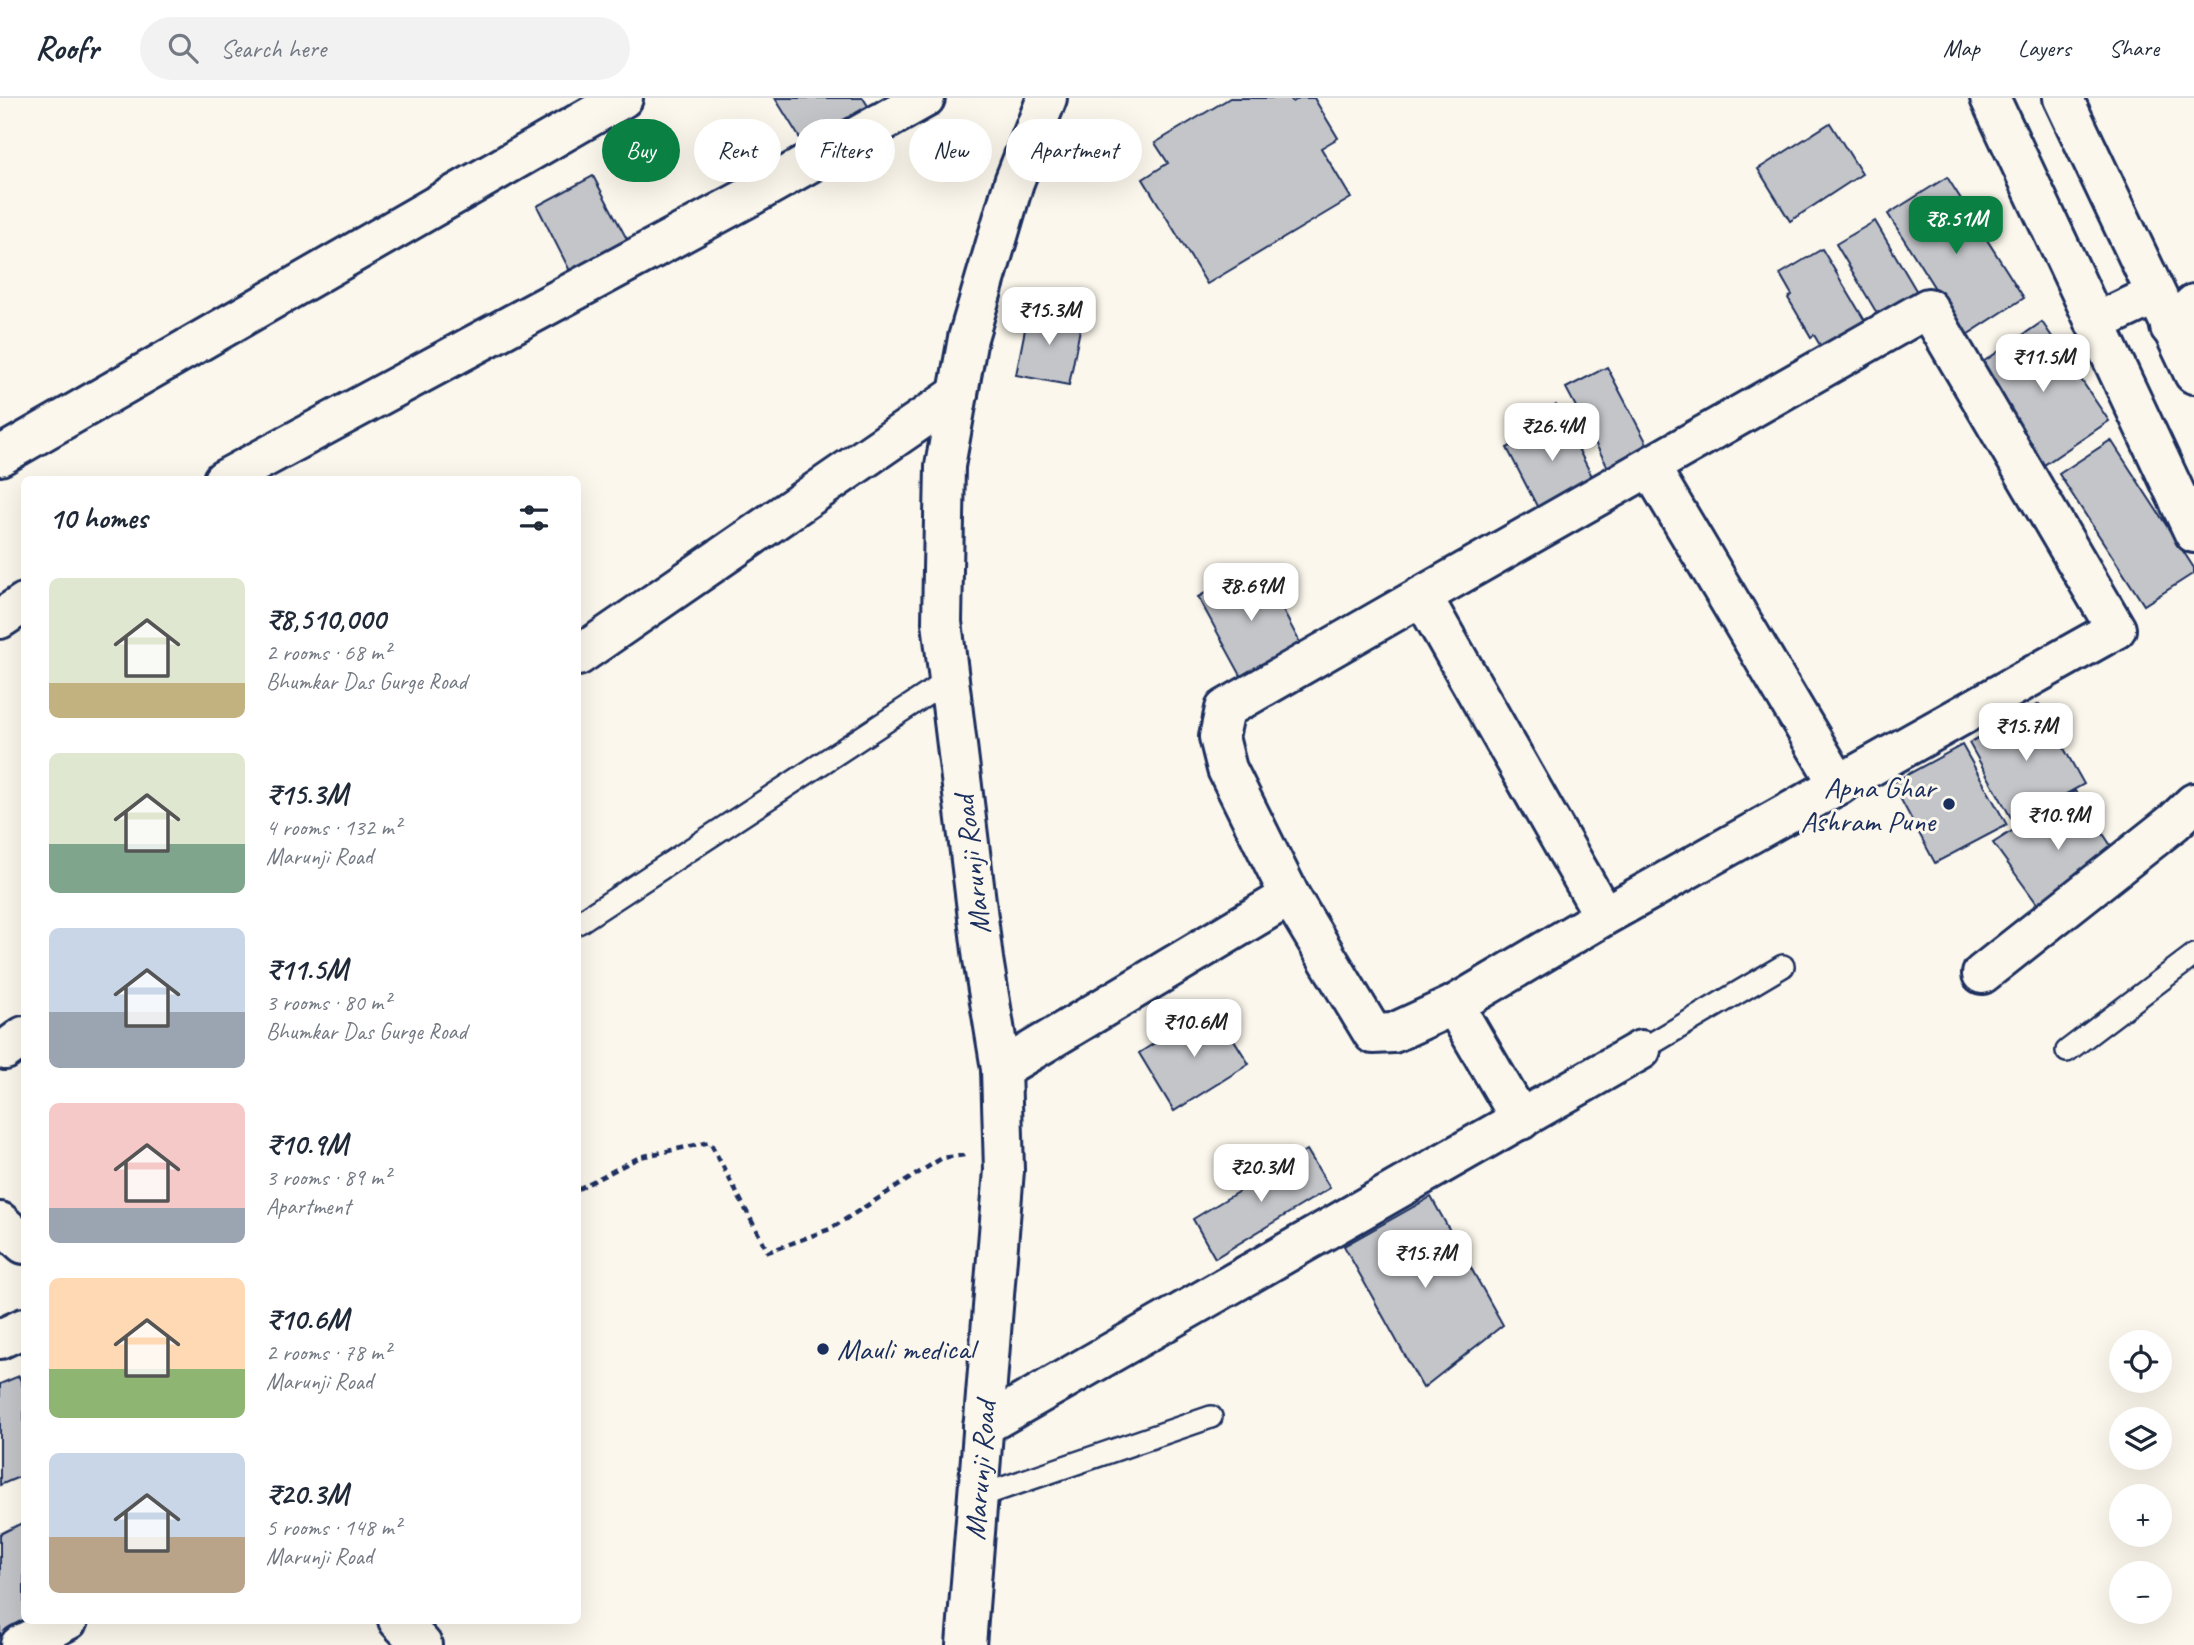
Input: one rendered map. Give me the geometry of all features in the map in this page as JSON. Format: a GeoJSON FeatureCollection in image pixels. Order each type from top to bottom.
{"type":"FeatureCollection","features":[{"type":"Feature","properties":{"kind":"street"},"geometry":{"type":"LineString","coordinates":[[0,456],[622,98]]}},
{"type":"Feature","properties":{"kind":"street"},"geometry":{"type":"LineString","coordinates":[[230,476],[749,197],[925,98]]}},
{"type":"Feature","properties":{"kind":"street","name":"Marunji Road"},"geometry":{"type":"LineString","coordinates":[[966,1645],[1004,1151],[1001,1069],[983,959],[942,622],[945,466],[968,338],[1006,208],[1047,98]]}},
{"type":"Feature","properties":{"kind":"street"},"geometry":{"type":"LineString","coordinates":[[1990,98],[2194,533]]}},
{"type":"Feature","properties":{"kind":"street"},"geometry":{"type":"LineString","coordinates":[[2063,98],[2173,308],[2194,374]]}},
{"type":"Feature","properties":{"kind":"street"},"geometry":{"type":"LineString","coordinates":[[1928,307],[2116,629],[1604,916],[1454,1005],[1393,1032],[1373,1034],[1290,896],[1227,769],[1219,737],[1225,709],[1650,467],[1928,307]]}},
{"type":"Feature","properties":{"kind":"street"},"geometry":{"type":"LineString","coordinates":[[2095,323],[2173,308]]}},
{"type":"Feature","properties":{"kind":"street"},"geometry":{"type":"LineString","coordinates":[[581,654],[958,394]]}},
{"type":"Feature","properties":{"kind":"street"},"geometry":{"type":"LineString","coordinates":[[1650,467],[1839,785]]}},
{"type":"Feature","properties":{"kind":"street"},"geometry":{"type":"LineString","coordinates":[[1422,596],[1604,916]]}},
{"type":"Feature","properties":{"kind":"street"},"geometry":{"type":"LineString","coordinates":[[0,619],[21,605]]}},
{"type":"Feature","properties":{"kind":"street"},"geometry":{"type":"LineString","coordinates":[[1982,974],[2174,822],[2194,803]]}},
{"type":"Feature","properties":{"kind":"street"},"geometry":{"type":"LineString","coordinates":[[1001,1069],[1290,896]]}},
{"type":"Feature","properties":{"kind":"street"},"geometry":{"type":"LineString","coordinates":[[1454,1005],[1521,1120]]}},
{"type":"Feature","properties":{"kind":"street"},"geometry":{"type":"LineString","coordinates":[[983,1426],[1641,1050]]}},
{"type":"Feature","properties":{"kind":"street"},"geometry":{"type":"LineString","coordinates":[[0,1222],[21,1241]]}},
{"type":"Feature","properties":{"kind":"street"},"geometry":{"type":"LineString","coordinates":[[0,1339],[21,1329]]}},
{"type":"Feature","properties":{"kind":"street"},"geometry":{"type":"LineString","coordinates":[[20,1645],[60,1624]]}},
{"type":"Feature","properties":{"kind":"street"},"geometry":{"type":"LineString","coordinates":[[402,1624],[422,1645]]}},
{"type":"Feature","properties":{"kind":"lane"},"geometry":{"type":"LineString","coordinates":[[581,921],[949,680]]}},
{"type":"Feature","properties":{"kind":"lane"},"geometry":{"type":"LineString","coordinates":[[2067,1051],[2194,955]]}},
{"type":"Feature","properties":{"kind":"lane"},"geometry":{"type":"LineString","coordinates":[[1641,1050],[1783,966]]}},
{"type":"Feature","properties":{"kind":"lane"},"geometry":{"type":"LineString","coordinates":[[977,1497],[1210,1418]]}},
{"type":"Feature","properties":{"kind":"path"},"geometry":{"type":"LineString","coordinates":[[581,1187],[639,1157],[710,1142],[768,1252],[830,1229],[942,1158],[1004,1151]]}},
{"type":"Feature","properties":{"kind":"building"},"geometry":{"type":"Polygon","coordinates":[[[775,98],[863,98],[868,106],[847,119],[795,119],[795,130],[775,98]]]}},
{"type":"Feature","properties":{"kind":"building"},"geometry":{"type":"Polygon","coordinates":[[[1230,98],[1290,98],[1293,102],[1299,98],[1314,98],[1338,138],[1321,148],[1351,198],[1207,284],[1143,179],[1168,163],[1155,143],[1230,98]]]}},
{"type":"Feature","properties":{"kind":"building"},"geometry":{"type":"Polygon","coordinates":[[[1830,123],[1862,174],[1790,221],[1758,169],[1830,123]]]}},
{"type":"Feature","properties":{"kind":"building"},"geometry":{"type":"Polygon","coordinates":[[[593,176],[628,241],[570,271],[537,206],[593,176]]]}},
{"type":"Feature","properties":{"kind":"building"},"geometry":{"type":"Polygon","coordinates":[[[1947,177],[2024,298],[1965,336],[1888,214],[1947,177]]]}},
{"type":"Feature","properties":{"kind":"building"},"geometry":{"type":"Polygon","coordinates":[[[1875,221],[1917,292],[1878,315],[1836,244],[1875,221]]]}},
{"type":"Feature","properties":{"kind":"building"},"geometry":{"type":"Polygon","coordinates":[[[1822,249],[1868,326],[1824,352],[1814,335],[1811,337],[1788,298],[1792,295],[1780,274],[1822,249]]]}},
{"type":"Feature","properties":{"kind":"building"},"geometry":{"type":"Polygon","coordinates":[[[1029,309],[1082,319],[1069,385],[1016,375],[1029,309]]]}},
{"type":"Feature","properties":{"kind":"building"},"geometry":{"type":"Polygon","coordinates":[[[2042,322],[2109,421],[2044,465],[1977,366],[2042,322]]]}},
{"type":"Feature","properties":{"kind":"building"},"geometry":{"type":"Polygon","coordinates":[[[1607,367],[1652,453],[1612,475],[1566,388],[1607,367]]]}},
{"type":"Feature","properties":{"kind":"building"},"geometry":{"type":"Polygon","coordinates":[[[1556,405],[1598,488],[1542,516],[1507,448],[1535,433],[1529,419],[1556,405]]]}},
{"type":"Feature","properties":{"kind":"building"},"geometry":{"type":"Polygon","coordinates":[[[2111,440],[2194,568],[2194,573],[2144,605],[2059,474],[2111,440]]]}},
{"type":"Feature","properties":{"kind":"building"},"geometry":{"type":"Polygon","coordinates":[[[1258,564],[1304,650],[1245,683],[1198,597],[1258,564]]]}},
{"type":"Feature","properties":{"kind":"building"},"geometry":{"type":"Polygon","coordinates":[[[2039,704],[2084,784],[2014,823],[1969,743],[2039,704]]]}},
{"type":"Feature","properties":{"kind":"building","name":"Apna Ghar Ashram Pune"},"geometry":{"type":"Polygon","coordinates":[[[1962,745],[2007,825],[1935,863],[1892,783],[1962,745]]]}},
{"type":"Feature","properties":{"kind":"building"},"geometry":{"type":"Polygon","coordinates":[[[2075,791],[2121,861],[2043,912],[1993,843],[2075,791]]]}},
{"type":"Feature","properties":{"kind":"building"},"geometry":{"type":"Polygon","coordinates":[[[1213,1006],[1249,1064],[1174,1111],[1139,1053],[1213,1006]]]}},
{"type":"Feature","properties":{"kind":"building"},"geometry":{"type":"Polygon","coordinates":[[[1307,1150],[1330,1188],[1215,1258],[1193,1219],[1307,1150]]]}},
{"type":"Feature","properties":{"kind":"building"},"geometry":{"type":"Polygon","coordinates":[[[1431,1197],[1503,1325],[1423,1388],[1344,1246],[1431,1197]]]}},
{"type":"Feature","properties":{"kind":"building"},"geometry":{"type":"Polygon","coordinates":[[[19,1376],[21,1382],[21,1476],[0,1485],[0,1384],[19,1376]]]}},
{"type":"Feature","properties":{"kind":"building"},"geometry":{"type":"Polygon","coordinates":[[[21,1524],[21,1624],[24,1624],[0,1636],[0,1534],[21,1524]]]}},
{"type":"Feature","properties":{"kind":"place","name":"Apna Ghar Ashram Pune"},"geometry":{"type":"Point","coordinates":[1949,804]}},
{"type":"Feature","properties":{"kind":"place","name":"Mauli medical"},"geometry":{"type":"Point","coordinates":[823,1349]}}]}
